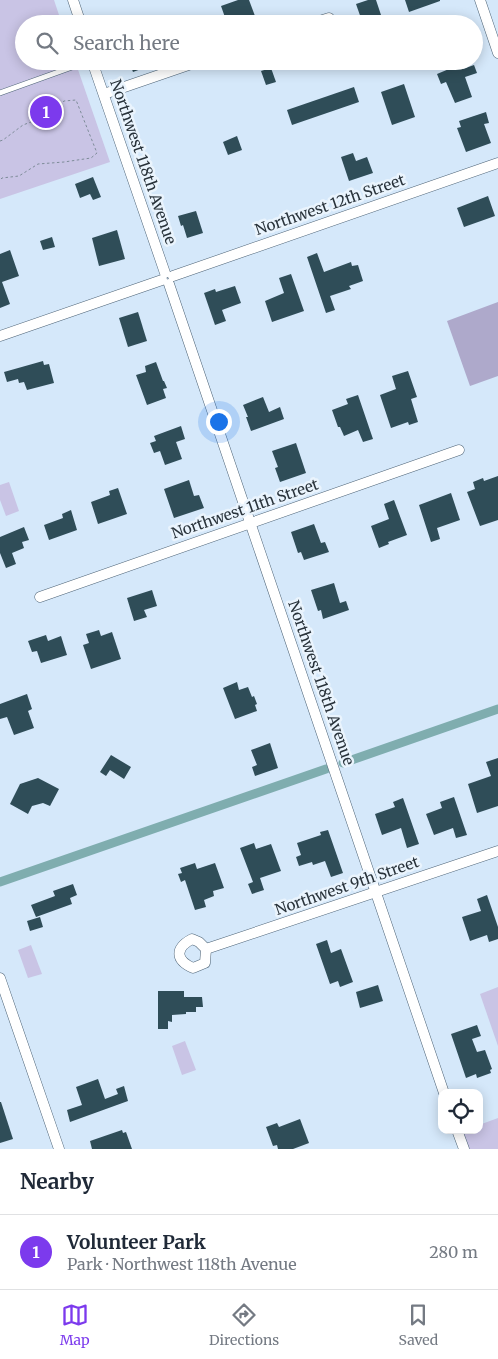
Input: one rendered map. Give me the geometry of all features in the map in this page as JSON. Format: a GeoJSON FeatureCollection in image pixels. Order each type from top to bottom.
{"type":"FeatureCollection","features":[{"type":"Feature","properties":{"kind":"street"},"geometry":{"type":"LineString","coordinates":[[73,0],[78,15]]}},
{"type":"Feature","properties":{"kind":"street"},"geometry":{"type":"LineString","coordinates":[[480,0],[498,54]]}},
{"type":"Feature","properties":{"kind":"street","name":"Northwest 118th Avenue"},"geometry":{"type":"LineString","coordinates":[[94,70],[104,94],[167,278],[443,1089]]}},
{"type":"Feature","properties":{"kind":"street"},"geometry":{"type":"LineString","coordinates":[[104,94],[174,70]]}},
{"type":"Feature","properties":{"kind":"street","name":"Northwest 12th Street"},"geometry":{"type":"LineString","coordinates":[[0,336],[498,163]]}},
{"type":"Feature","properties":{"kind":"street","name":"Northwest 11th Street"},"geometry":{"type":"LineString","coordinates":[[40,597],[459,450]]}},
{"type":"Feature","properties":{"kind":"street","name":"Northwest 9th Street"},"geometry":{"type":"LineString","coordinates":[[206,949],[498,851]]}},
{"type":"Feature","properties":{"kind":"street"},"geometry":{"type":"LineString","coordinates":[[0,978],[59,1149]]}},
{"type":"Feature","properties":{"kind":"street"},"geometry":{"type":"LineString","coordinates":[[458,1134],[464,1149]]}},
{"type":"Feature","properties":{"kind":"lane"},"geometry":{"type":"LineString","coordinates":[[0,93],[66,70]]}},
{"type":"Feature","properties":{"kind":"path"},"geometry":{"type":"LineString","coordinates":[[0,141],[24,125],[44,117],[64,101],[76,100],[97,153],[90,158],[38,164],[19,176],[2,178],[0,180]]}},
{"type":"Feature","properties":{"kind":"shaded area"},"geometry":{"type":"Polygon","coordinates":[[[0,0],[54,0],[59,15],[15,15],[15,70],[78,70],[110,162],[0,199],[0,0]]]}},
{"type":"Feature","properties":{"kind":"shaded area"},"geometry":{"type":"Polygon","coordinates":[[[498,302],[498,376],[470,386],[447,321],[498,302]]]}},
{"type":"Feature","properties":{"kind":"shaded area"},"geometry":{"type":"Polygon","coordinates":[[[9,482],[19,511],[6,516],[0,500],[0,485],[9,482]]]}},
{"type":"Feature","properties":{"kind":"shaded area"},"geometry":{"type":"Polygon","coordinates":[[[31,945],[42,974],[28,978],[18,950],[31,945]]]}},
{"type":"Feature","properties":{"kind":"shaded area"},"geometry":{"type":"Polygon","coordinates":[[[498,987],[498,1046],[480,994],[498,987]]]}},
{"type":"Feature","properties":{"kind":"shaded area"},"geometry":{"type":"Polygon","coordinates":[[[185,1041],[196,1070],[182,1075],[172,1046],[185,1041]]]}},
{"type":"Feature","properties":{"kind":"shaded area"},"geometry":{"type":"Polygon","coordinates":[[[498,1118],[498,1149],[469,1149],[464,1134],[483,1134],[483,1124],[498,1118]]]}},
{"type":"Feature","properties":{"kind":"building"},"geometry":{"type":"Polygon","coordinates":[[[238,0],[249,0],[255,15],[224,15],[221,6],[238,0]]]}},
{"type":"Feature","properties":{"kind":"building"},"geometry":{"type":"Polygon","coordinates":[[[368,0],[376,0],[381,15],[360,15],[356,4],[368,0]]]}},
{"type":"Feature","properties":{"kind":"building"},"geometry":{"type":"Polygon","coordinates":[[[405,0],[440,0],[440,1],[409,12],[405,0]]]}},
{"type":"Feature","properties":{"kind":"building"},"geometry":{"type":"Polygon","coordinates":[[[272,70],[276,82],[266,85],[261,71],[272,70]]]}},
{"type":"Feature","properties":{"kind":"building"},"geometry":{"type":"Polygon","coordinates":[[[447,70],[476,70],[477,73],[465,77],[472,97],[455,103],[446,82],[441,84],[437,74],[447,70]]]}},
{"type":"Feature","properties":{"kind":"building"},"geometry":{"type":"Polygon","coordinates":[[[404,84],[415,117],[392,125],[381,92],[404,84]]]}},
{"type":"Feature","properties":{"kind":"building"},"geometry":{"type":"Polygon","coordinates":[[[354,87],[359,102],[292,125],[287,110],[354,87]]]}},
{"type":"Feature","properties":{"kind":"building"},"geometry":{"type":"Polygon","coordinates":[[[486,112],[489,123],[484,124],[491,143],[466,152],[457,128],[461,127],[459,121],[486,112]]]}},
{"type":"Feature","properties":{"kind":"building"},"geometry":{"type":"Polygon","coordinates":[[[237,136],[242,150],[228,155],[223,142],[237,136]]]}},
{"type":"Feature","properties":{"kind":"building"},"geometry":{"type":"Polygon","coordinates":[[[353,153],[356,161],[367,157],[373,173],[349,181],[341,157],[353,153]]]}},
{"type":"Feature","properties":{"kind":"building"},"geometry":{"type":"Polygon","coordinates":[[[93,177],[101,197],[93,200],[90,194],[80,198],[75,184],[93,177]]]}},
{"type":"Feature","properties":{"kind":"building"},"geometry":{"type":"Polygon","coordinates":[[[488,196],[495,216],[464,227],[457,208],[488,196]]]}},
{"type":"Feature","properties":{"kind":"building"},"geometry":{"type":"Polygon","coordinates":[[[196,211],[203,233],[187,238],[178,216],[196,211]]]}},
{"type":"Feature","properties":{"kind":"building"},"geometry":{"type":"Polygon","coordinates":[[[117,230],[125,259],[99,266],[92,238],[117,230]]]}},
{"type":"Feature","properties":{"kind":"building"},"geometry":{"type":"Polygon","coordinates":[[[52,237],[55,247],[43,250],[40,241],[52,237]]]}},
{"type":"Feature","properties":{"kind":"building"},"geometry":{"type":"Polygon","coordinates":[[[10,250],[19,276],[2,282],[10,304],[0,308],[0,254],[10,250]]]}},
{"type":"Feature","properties":{"kind":"building"},"geometry":{"type":"Polygon","coordinates":[[[317,253],[324,272],[351,262],[352,266],[358,265],[363,281],[349,286],[351,289],[330,296],[335,310],[326,313],[307,257],[317,253]]]}},
{"type":"Feature","properties":{"kind":"building"},"geometry":{"type":"Polygon","coordinates":[[[291,274],[304,311],[272,322],[265,301],[284,293],[279,278],[291,274]]]}},
{"type":"Feature","properties":{"kind":"building"},"geometry":{"type":"Polygon","coordinates":[[[235,286],[241,303],[222,310],[226,321],[215,325],[204,293],[215,289],[216,292],[235,286]]]}},
{"type":"Feature","properties":{"kind":"building"},"geometry":{"type":"Polygon","coordinates":[[[138,312],[147,341],[128,347],[119,318],[138,312]]]}},
{"type":"Feature","properties":{"kind":"building"},"geometry":{"type":"Polygon","coordinates":[[[43,361],[44,365],[49,364],[54,383],[27,390],[24,382],[19,383],[18,379],[7,382],[4,372],[43,361]]]}},
{"type":"Feature","properties":{"kind":"building"},"geometry":{"type":"Polygon","coordinates":[[[156,362],[167,388],[163,389],[166,398],[147,405],[136,375],[146,372],[145,366],[156,362]]]}},
{"type":"Feature","properties":{"kind":"building"},"geometry":{"type":"Polygon","coordinates":[[[408,371],[417,397],[411,399],[418,422],[409,425],[408,422],[391,428],[380,395],[396,389],[392,376],[408,371]]]}},
{"type":"Feature","properties":{"kind":"building"},"geometry":{"type":"Polygon","coordinates":[[[358,395],[373,439],[363,442],[358,430],[344,436],[340,427],[338,427],[332,410],[348,404],[346,399],[358,395]]]}},
{"type":"Feature","properties":{"kind":"building"},"geometry":{"type":"Polygon","coordinates":[[[263,397],[269,412],[280,407],[284,419],[251,431],[243,405],[263,397]]]}},
{"type":"Feature","properties":{"kind":"building"},"geometry":{"type":"Polygon","coordinates":[[[181,426],[185,439],[176,442],[182,459],[165,465],[160,451],[154,453],[150,443],[156,441],[154,436],[181,426]]]}},
{"type":"Feature","properties":{"kind":"building"},"geometry":{"type":"Polygon","coordinates":[[[296,443],[306,473],[280,482],[275,468],[278,467],[272,451],[296,443]]]}},
{"type":"Feature","properties":{"kind":"building"},"geometry":{"type":"Polygon","coordinates":[[[498,476],[498,520],[480,526],[467,492],[475,489],[473,482],[483,478],[484,481],[498,476]]]}},
{"type":"Feature","properties":{"kind":"building"},"geometry":{"type":"Polygon","coordinates":[[[189,480],[194,496],[199,495],[204,508],[174,518],[164,489],[189,480]]]}},
{"type":"Feature","properties":{"kind":"building"},"geometry":{"type":"Polygon","coordinates":[[[118,488],[127,514],[98,524],[91,502],[110,495],[109,491],[118,488]]]}},
{"type":"Feature","properties":{"kind":"building"},"geometry":{"type":"Polygon","coordinates":[[[451,493],[460,520],[437,528],[440,539],[431,542],[419,505],[451,493]]]}},
{"type":"Feature","properties":{"kind":"building"},"geometry":{"type":"Polygon","coordinates":[[[394,500],[407,535],[388,542],[389,544],[379,548],[371,526],[389,519],[384,504],[394,500]]]}},
{"type":"Feature","properties":{"kind":"building"},"geometry":{"type":"Polygon","coordinates":[[[71,510],[77,530],[49,540],[44,525],[63,518],[62,514],[71,510]]]}},
{"type":"Feature","properties":{"kind":"building"},"geometry":{"type":"Polygon","coordinates":[[[314,524],[321,543],[325,542],[329,552],[304,560],[301,552],[298,553],[291,532],[314,524]]]}},
{"type":"Feature","properties":{"kind":"building"},"geometry":{"type":"Polygon","coordinates":[[[24,527],[29,540],[22,542],[24,548],[12,553],[16,564],[6,568],[0,553],[0,537],[24,527]]]}},
{"type":"Feature","properties":{"kind":"building"},"geometry":{"type":"Polygon","coordinates":[[[334,583],[340,603],[346,601],[349,610],[323,619],[321,610],[318,611],[311,590],[334,583]]]}},
{"type":"Feature","properties":{"kind":"building"},"geometry":{"type":"Polygon","coordinates":[[[152,590],[157,606],[144,610],[147,617],[134,621],[127,598],[152,590]]]}},
{"type":"Feature","properties":{"kind":"building"},"geometry":{"type":"Polygon","coordinates":[[[99,630],[101,636],[112,632],[121,659],[91,669],[83,645],[89,643],[86,634],[99,630]]]}},
{"type":"Feature","properties":{"kind":"building"},"geometry":{"type":"Polygon","coordinates":[[[46,635],[48,641],[61,636],[67,655],[41,663],[37,651],[32,652],[28,641],[46,635]]]}},
{"type":"Feature","properties":{"kind":"building"},"geometry":{"type":"Polygon","coordinates":[[[237,682],[239,690],[248,687],[257,704],[255,705],[257,711],[235,719],[223,688],[237,682]]]}},
{"type":"Feature","properties":{"kind":"building"},"geometry":{"type":"Polygon","coordinates":[[[27,694],[32,709],[28,711],[34,728],[14,735],[7,717],[0,719],[0,704],[27,694]]]}},
{"type":"Feature","properties":{"kind":"building"},"geometry":{"type":"Polygon","coordinates":[[[270,743],[278,768],[255,776],[252,767],[257,765],[251,750],[270,743]]]}},
{"type":"Feature","properties":{"kind":"building"},"geometry":{"type":"Polygon","coordinates":[[[111,755],[131,767],[124,779],[110,770],[106,776],[100,772],[111,755]]]}},
{"type":"Feature","properties":{"kind":"building"},"geometry":{"type":"Polygon","coordinates":[[[498,758],[498,806],[477,813],[468,784],[491,776],[486,762],[498,758]]]}},
{"type":"Feature","properties":{"kind":"building"},"geometry":{"type":"Polygon","coordinates":[[[38,778],[59,789],[50,806],[43,803],[32,806],[28,814],[10,804],[20,784],[38,778]]]}},
{"type":"Feature","properties":{"kind":"building"},"geometry":{"type":"Polygon","coordinates":[[[454,797],[467,835],[456,838],[453,828],[434,835],[426,814],[442,808],[440,802],[454,797]]]}},
{"type":"Feature","properties":{"kind":"building"},"geometry":{"type":"Polygon","coordinates":[[[403,798],[419,844],[407,848],[401,828],[382,835],[375,814],[395,807],[393,802],[403,798]]]}},
{"type":"Feature","properties":{"kind":"building"},"geometry":{"type":"Polygon","coordinates":[[[328,830],[343,873],[331,877],[325,861],[313,865],[312,862],[299,866],[296,857],[301,855],[297,843],[321,835],[320,832],[328,830]]]}},
{"type":"Feature","properties":{"kind":"building"},"geometry":{"type":"Polygon","coordinates":[[[254,843],[256,849],[271,844],[281,871],[260,878],[264,890],[252,894],[248,884],[253,882],[240,848],[254,843]]]}},
{"type":"Feature","properties":{"kind":"building"},"geometry":{"type":"Polygon","coordinates":[[[195,863],[197,869],[215,863],[224,888],[213,891],[214,896],[204,900],[206,907],[195,910],[185,880],[181,882],[178,874],[182,873],[180,868],[195,863]]]}},
{"type":"Feature","properties":{"kind":"building"},"geometry":{"type":"Polygon","coordinates":[[[73,884],[77,895],[70,898],[72,904],[36,917],[31,905],[55,896],[53,891],[73,884]]]}},
{"type":"Feature","properties":{"kind":"building"},"geometry":{"type":"Polygon","coordinates":[[[487,895],[498,927],[498,939],[489,942],[487,935],[470,941],[462,917],[481,911],[477,899],[487,895]]]}},
{"type":"Feature","properties":{"kind":"building"},"geometry":{"type":"Polygon","coordinates":[[[40,917],[43,927],[30,931],[27,921],[40,917]]]}},
{"type":"Feature","properties":{"kind":"building"},"geometry":{"type":"Polygon","coordinates":[[[327,940],[331,953],[341,949],[353,982],[340,987],[338,981],[330,984],[316,944],[327,940]]]}},
{"type":"Feature","properties":{"kind":"building"},"geometry":{"type":"Polygon","coordinates":[[[378,985],[383,1001],[360,1008],[356,992],[378,985]]]}},
{"type":"Feature","properties":{"kind":"building"},"geometry":{"type":"Polygon","coordinates":[[[158,991],[184,991],[184,997],[202,997],[203,1007],[196,1007],[196,1012],[172,1015],[172,1022],[168,1021],[168,1029],[158,1029],[158,991]]]}},
{"type":"Feature","properties":{"kind":"building"},"geometry":{"type":"Polygon","coordinates":[[[477,1025],[481,1036],[472,1039],[477,1052],[485,1050],[492,1069],[490,1070],[491,1073],[477,1078],[476,1074],[466,1078],[451,1034],[477,1025]]]}},
{"type":"Feature","properties":{"kind":"building"},"geometry":{"type":"Polygon","coordinates":[[[98,1079],[105,1099],[118,1094],[116,1089],[124,1086],[128,1101],[70,1122],[67,1110],[82,1105],[76,1087],[98,1079]]]}},
{"type":"Feature","properties":{"kind":"building"},"geometry":{"type":"Polygon","coordinates":[[[0,1102],[13,1139],[0,1143],[0,1102]]]}},
{"type":"Feature","properties":{"kind":"building"},"geometry":{"type":"Polygon","coordinates":[[[300,1119],[309,1143],[293,1149],[278,1149],[277,1145],[273,1146],[266,1127],[277,1123],[279,1127],[300,1119]]]}},
{"type":"Feature","properties":{"kind":"building"},"geometry":{"type":"Polygon","coordinates":[[[122,1130],[123,1133],[126,1132],[132,1149],[92,1149],[90,1141],[122,1130]]]}},
{"type":"Feature","properties":{"kind":"waterway"},"geometry":{"type":"LineString","coordinates":[[343,763],[498,709]]}},
{"type":"Feature","properties":{"kind":"waterway"},"geometry":{"type":"LineString","coordinates":[[0,882],[326,769]]}},
{"type":"Feature","properties":{"kind":"place","name":"Volunteer Park"},"geometry":{"type":"Point","coordinates":[46,112]}}]}
